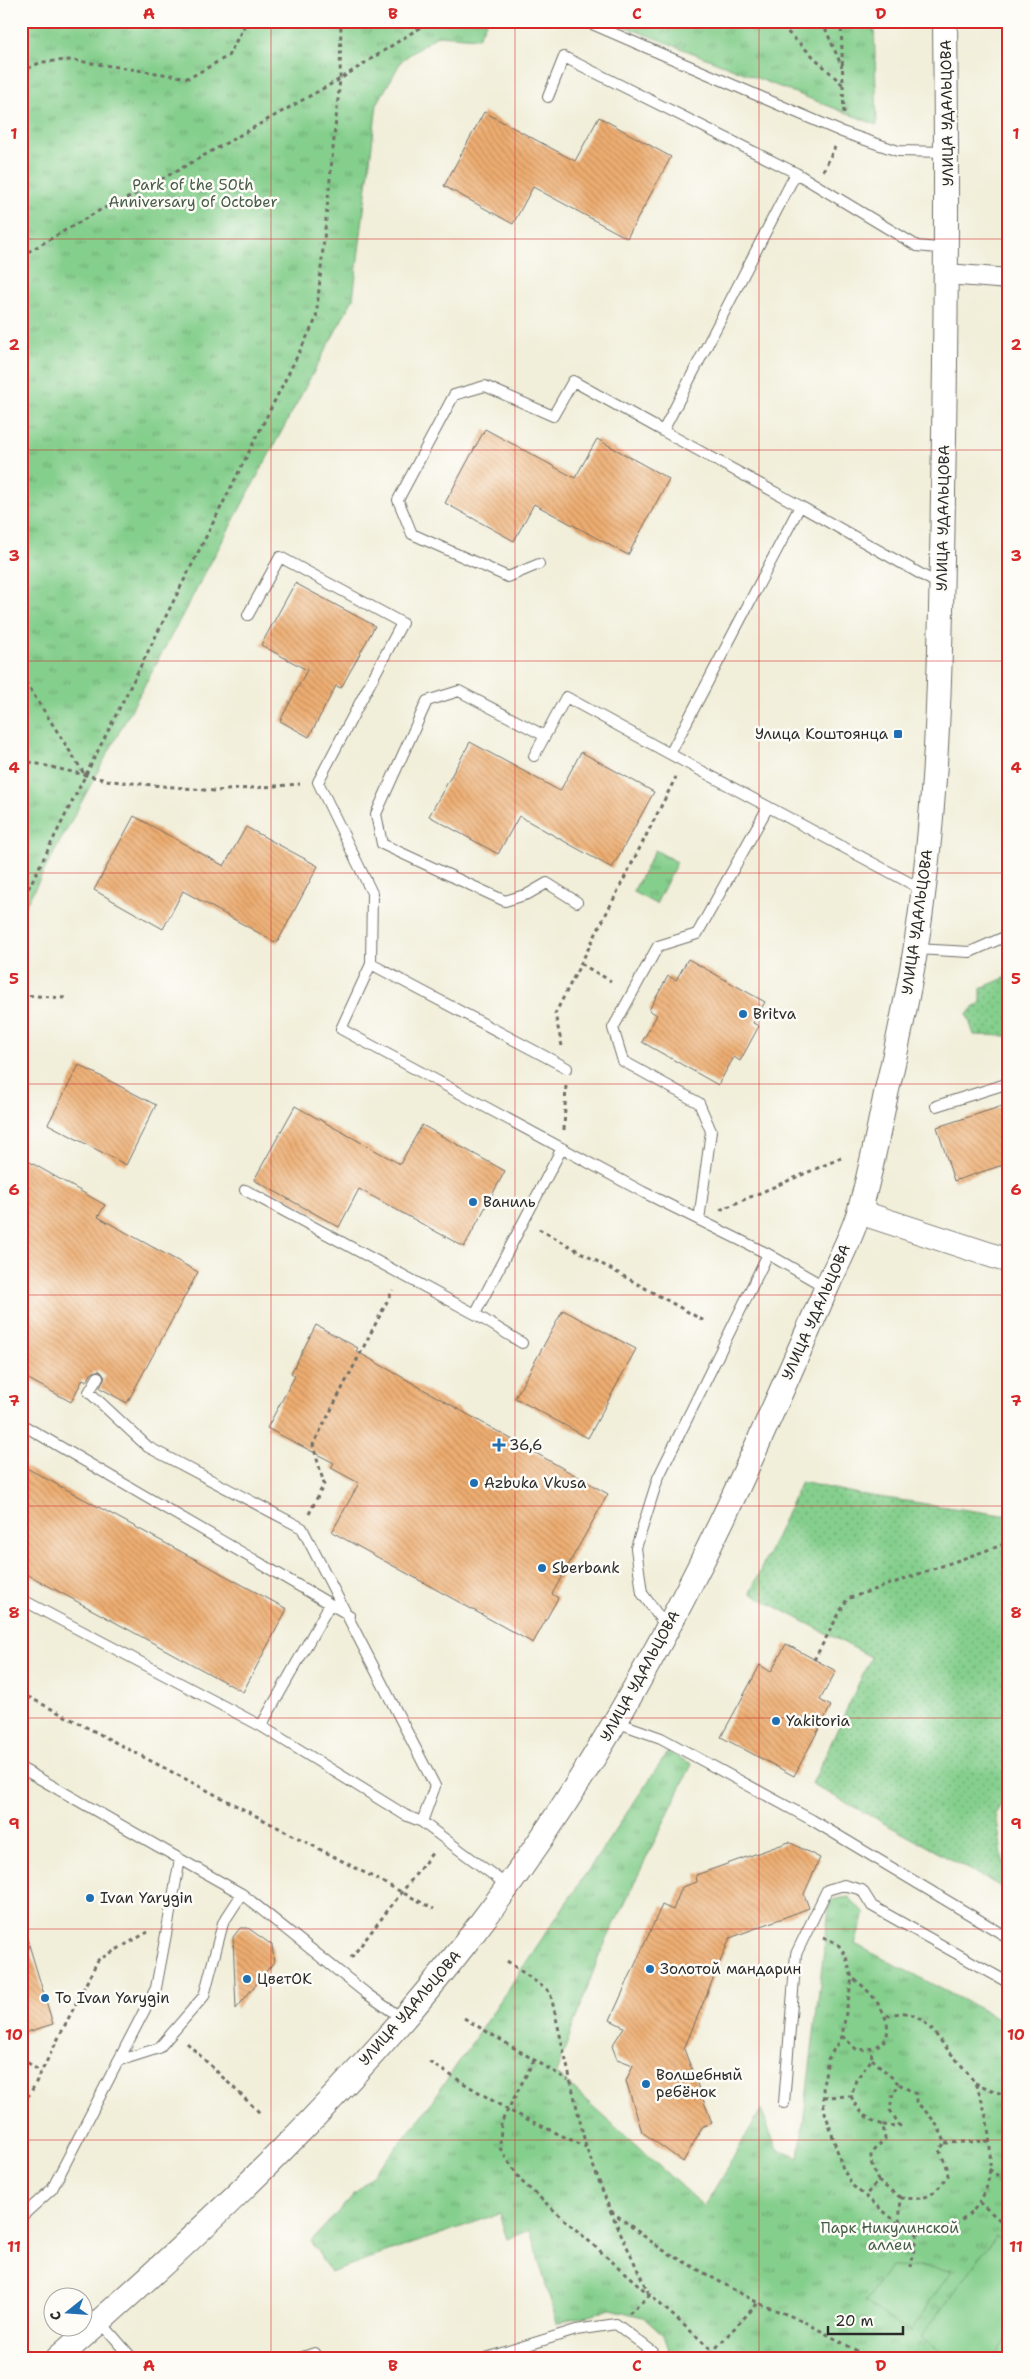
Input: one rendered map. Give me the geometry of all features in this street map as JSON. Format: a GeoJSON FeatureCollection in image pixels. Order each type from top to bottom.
{"type":"FeatureCollection","features":[{"type":"Feature","properties":{"kind":"street","name":"УЛИЦА УДАЛЬЦОВА"},"geometry":{"type":"LineString","coordinates":[[58,2358],[232,2201],[316,2115],[403,2019],[470,1938],[508,1886],[616,1722],[667,1629],[750,1461],[859,1212],[894,1060],[916,949],[934,775],[942,587],[947,274],[945,21]]}},
{"type":"Feature","properties":{"kind":"street"},"geometry":{"type":"LineString","coordinates":[[947,274],[1009,278]]}},
{"type":"Feature","properties":{"kind":"street"},"geometry":{"type":"LineString","coordinates":[[859,1212],[1009,1261]]}},
{"type":"Feature","properties":{"kind":"lane"},"geometry":{"type":"LineString","coordinates":[[585,21],[842,132],[898,150],[947,152]]}},
{"type":"Feature","properties":{"kind":"lane"},"geometry":{"type":"LineString","coordinates":[[548,97],[564,57],[796,173],[917,246],[947,249]]}},
{"type":"Feature","properties":{"kind":"lane"},"geometry":{"type":"LineString","coordinates":[[663,431],[796,173]]}},
{"type":"Feature","properties":{"kind":"lane"},"geometry":{"type":"LineString","coordinates":[[539,564],[508,577],[412,534],[398,500],[454,395],[485,386],[553,416],[572,381],[800,506],[942,587]]}},
{"type":"Feature","properties":{"kind":"lane"},"geometry":{"type":"LineString","coordinates":[[670,754],[800,506]]}},
{"type":"Feature","properties":{"kind":"lane"},"geometry":{"type":"LineString","coordinates":[[248,615],[280,557],[402,623],[318,782],[372,893],[372,964],[340,1029],[562,1148],[768,1254],[827,1288]]}},
{"type":"Feature","properties":{"kind":"lane"},"geometry":{"type":"LineString","coordinates":[[545,736],[459,691],[427,701],[376,814],[382,844],[505,901],[528,894],[547,883],[577,902]]}},
{"type":"Feature","properties":{"kind":"lane"},"geometry":{"type":"LineString","coordinates":[[534,756],[566,697],[923,890]]}},
{"type":"Feature","properties":{"kind":"lane"},"geometry":{"type":"LineString","coordinates":[[699,1220],[711,1131],[699,1103],[623,1061],[613,1028],[658,946],[697,934],[768,807]]}},
{"type":"Feature","properties":{"kind":"lane"},"geometry":{"type":"LineString","coordinates":[[916,949],[970,952],[1009,936]]}},
{"type":"Feature","properties":{"kind":"lane"},"geometry":{"type":"LineString","coordinates":[[372,964],[567,1068]]}},
{"type":"Feature","properties":{"kind":"lane"},"geometry":{"type":"LineString","coordinates":[[936,1106],[1009,1083]]}},
{"type":"Feature","properties":{"kind":"lane"},"geometry":{"type":"LineString","coordinates":[[475,1314],[562,1148]]}},
{"type":"Feature","properties":{"kind":"lane"},"geometry":{"type":"LineString","coordinates":[[245,1190],[475,1314],[522,1343]]}},
{"type":"Feature","properties":{"kind":"lane"},"geometry":{"type":"LineString","coordinates":[[667,1629],[642,1593],[636,1548],[658,1478],[768,1254]]}},
{"type":"Feature","properties":{"kind":"lane"},"geometry":{"type":"LineString","coordinates":[[98,1376],[90,1392],[148,1447],[302,1528],[349,1615],[436,1786],[422,1822]]}},
{"type":"Feature","properties":{"kind":"lane"},"geometry":{"type":"LineString","coordinates":[[21,1424],[349,1615]]}},
{"type":"Feature","properties":{"kind":"lane"},"geometry":{"type":"LineString","coordinates":[[21,1599],[261,1726],[405,1815],[422,1822],[508,1886]]}},
{"type":"Feature","properties":{"kind":"lane"},"geometry":{"type":"LineString","coordinates":[[261,1726],[330,1604]]}},
{"type":"Feature","properties":{"kind":"lane"},"geometry":{"type":"LineString","coordinates":[[616,1722],[661,1738],[804,1816],[1009,1938]]}},
{"type":"Feature","properties":{"kind":"lane"},"geometry":{"type":"LineString","coordinates":[[21,1768],[242,1894],[340,1972],[403,2019]]}},
{"type":"Feature","properties":{"kind":"lane"},"geometry":{"type":"LineString","coordinates":[[21,2217],[52,2189],[156,1988],[180,1859]]}},
{"type":"Feature","properties":{"kind":"lane"},"geometry":{"type":"LineString","coordinates":[[784,2103],[796,1954],[827,1890],[844,1885],[862,1890],[872,1906],[1009,1983]]}},
{"type":"Feature","properties":{"kind":"lane"},"geometry":{"type":"LineString","coordinates":[[118,2061],[159,2048],[204,1996],[223,1923],[242,1894]]}},
{"type":"Feature","properties":{"kind":"lane"},"geometry":{"type":"LineString","coordinates":[[100,2321],[132,2358]]}},
{"type":"Feature","properties":{"kind":"lane"},"geometry":{"type":"LineString","coordinates":[[486,2358],[576,2330],[616,2324],[653,2352],[655,2358]]}},
{"type":"Feature","properties":{"kind":"lane"},"geometry":{"type":"LineString","coordinates":[[300,2358],[315,2353],[319,2358]]}},
{"type":"Feature","properties":{"kind":"path"},"geometry":{"type":"LineString","coordinates":[[21,72],[41,62],[72,60],[189,78],[228,56],[247,21]]}},
{"type":"Feature","properties":{"kind":"path"},"geometry":{"type":"LineString","coordinates":[[21,903],[316,319],[340,79],[341,21]]}},
{"type":"Feature","properties":{"kind":"path"},"geometry":{"type":"LineString","coordinates":[[21,256],[102,209],[130,197],[340,79],[430,21]]}},
{"type":"Feature","properties":{"kind":"path"},"geometry":{"type":"LineString","coordinates":[[776,21],[843,85]]}},
{"type":"Feature","properties":{"kind":"path"},"geometry":{"type":"LineString","coordinates":[[822,21],[843,69]]}},
{"type":"Feature","properties":{"kind":"path"},"geometry":{"type":"LineString","coordinates":[[816,185],[842,132],[842,21]]}},
{"type":"Feature","properties":{"kind":"path"},"geometry":{"type":"LineString","coordinates":[[21,675],[85,775]]}},
{"type":"Feature","properties":{"kind":"path"},"geometry":{"type":"LineString","coordinates":[[21,760],[111,781],[215,791],[318,782]]}},
{"type":"Feature","properties":{"kind":"path"},"geometry":{"type":"LineString","coordinates":[[562,1148],[567,1068],[555,1014],[684,762]]}},
{"type":"Feature","properties":{"kind":"path"},"geometry":{"type":"LineString","coordinates":[[580,964],[610,982]]}},
{"type":"Feature","properties":{"kind":"path"},"geometry":{"type":"LineString","coordinates":[[21,995],[66,998]]}},
{"type":"Feature","properties":{"kind":"path"},"geometry":{"type":"LineString","coordinates":[[699,1220],[841,1158]]}},
{"type":"Feature","properties":{"kind":"path"},"geometry":{"type":"LineString","coordinates":[[524,1220],[706,1322]]}},
{"type":"Feature","properties":{"kind":"path"},"geometry":{"type":"LineString","coordinates":[[302,1528],[324,1484],[312,1445],[402,1274]]}},
{"type":"Feature","properties":{"kind":"path"},"geometry":{"type":"LineString","coordinates":[[814,1660],[847,1599],[1002,1545],[1009,1548]]}},
{"type":"Feature","properties":{"kind":"path"},"geometry":{"type":"LineString","coordinates":[[21,1694],[434,1909]]}},
{"type":"Feature","properties":{"kind":"path"},"geometry":{"type":"LineString","coordinates":[[340,1972],[444,1839]]}},
{"type":"Feature","properties":{"kind":"path"},"geometry":{"type":"LineString","coordinates":[[21,2102],[30,2094],[42,2072],[98,1960],[169,1921]]}},
{"type":"Feature","properties":{"kind":"path"},"geometry":{"type":"LineString","coordinates":[[810,1927],[826,1940],[837,1943],[845,1954],[852,1978],[842,2036],[828,2060],[823,2086],[824,2109],[843,2169],[853,2186],[899,2224],[917,2233],[935,2233],[969,2215],[984,2196],[991,2160],[987,2117],[974,2082],[926,2022],[905,2013],[887,2016]]}},
{"type":"Feature","properties":{"kind":"path"},"geometry":{"type":"LineString","coordinates":[[507,1960],[550,1992],[586,2147],[610,2210],[650,2295]]}},
{"type":"Feature","properties":{"kind":"path"},"geometry":{"type":"LineString","coordinates":[[842,2036],[857,2050],[871,2049],[883,2044],[888,2032],[887,2016],[862,1984],[852,1978]]}},
{"type":"Feature","properties":{"kind":"path"},"geometry":{"type":"LineString","coordinates":[[464,2018],[569,2080]]}},
{"type":"Feature","properties":{"kind":"path"},"geometry":{"type":"LineString","coordinates":[[174,2030],[260,2113]]}},
{"type":"Feature","properties":{"kind":"path"},"geometry":{"type":"LineString","coordinates":[[871,2049],[872,2059],[899,2084],[916,2094],[916,2102],[930,2115],[942,2132],[945,2143]]}},
{"type":"Feature","properties":{"kind":"path"},"geometry":{"type":"LineString","coordinates":[[21,2058],[42,2072]]}},
{"type":"Feature","properties":{"kind":"path"},"geometry":{"type":"LineString","coordinates":[[872,2059],[856,2080],[851,2096],[856,2110],[871,2121],[883,2125],[900,2126],[890,2110],[892,2097],[899,2084]]}},
{"type":"Feature","properties":{"kind":"path"},"geometry":{"type":"LineString","coordinates":[[534,2060],[501,2123],[500,2148],[521,2181],[721,2358]]}},
{"type":"Feature","properties":{"kind":"path"},"geometry":{"type":"LineString","coordinates":[[429,2062],[508,2110],[586,2147]]}},
{"type":"Feature","properties":{"kind":"path"},"geometry":{"type":"LineString","coordinates":[[974,2082],[1009,2097]]}},
{"type":"Feature","properties":{"kind":"path"},"geometry":{"type":"LineString","coordinates":[[824,2097],[851,2096]]}},
{"type":"Feature","properties":{"kind":"path"},"geometry":{"type":"LineString","coordinates":[[883,2125],[885,2139],[871,2152],[871,2162],[878,2181],[902,2198],[921,2199],[930,2197],[948,2176],[948,2167],[939,2150],[945,2143],[989,2140]]}},
{"type":"Feature","properties":{"kind":"path"},"geometry":{"type":"LineString","coordinates":[[989,2169],[1009,2184]]}},
{"type":"Feature","properties":{"kind":"path"},"geometry":{"type":"LineString","coordinates":[[865,2196],[878,2181]]}},
{"type":"Feature","properties":{"kind":"path"},"geometry":{"type":"LineString","coordinates":[[899,2224],[902,2198]]}},
{"type":"Feature","properties":{"kind":"path"},"geometry":{"type":"LineString","coordinates":[[979,2202],[1009,2228]]}},
{"type":"Feature","properties":{"kind":"path"},"geometry":{"type":"LineString","coordinates":[[610,2210],[661,2249],[758,2303],[803,2321],[870,2358]]}},
{"type":"Feature","properties":{"kind":"path"},"geometry":{"type":"LineString","coordinates":[[911,2267],[917,2233]]}},
{"type":"Feature","properties":{"kind":"path"},"geometry":{"type":"LineString","coordinates":[[616,2324],[650,2295]]}},
{"type":"Feature","properties":{"kind":"path"},"geometry":{"type":"LineString","coordinates":[[704,2358],[714,2350],[758,2303]]}},
{"type":"Feature","properties":{"kind":"green space","name":"Park of the 50th Anniversary of October"},"geometry":{"type":"Polygon","coordinates":[[[21,21],[487,21],[478,38],[438,35],[402,60],[377,104],[353,299],[21,914],[21,21]]]}},
{"type":"Feature","properties":{"kind":"green space"},"geometry":{"type":"Polygon","coordinates":[[[611,21],[874,21],[877,125],[844,112],[611,21]]]}},
{"type":"Feature","properties":{"kind":"green space"},"geometry":{"type":"Polygon","coordinates":[[[655,850],[677,862],[656,904],[633,892],[655,850]]]}},
{"type":"Feature","properties":{"kind":"green space"},"geometry":{"type":"Polygon","coordinates":[[[1009,976],[1009,1036],[974,1035],[967,1014],[981,1002],[981,988],[1009,976]]]}},
{"type":"Feature","properties":{"kind":"green space"},"geometry":{"type":"Polygon","coordinates":[[[801,1482],[858,1494],[1009,1516],[1009,1790],[996,1813],[1007,1890],[812,1784],[871,1657],[750,1593],[801,1482]]]}},
{"type":"Feature","properties":{"kind":"green space","name":"Парк Никулинской аллеи"},"geometry":{"type":"Polygon","coordinates":[[[668,1752],[692,1764],[599,1956],[556,2073],[704,2207],[761,2110],[777,2149],[799,2158],[830,1900],[849,1897],[865,1914],[855,1944],[1009,2024],[1009,2358],[671,2358],[663,2335],[643,2317],[611,2309],[557,2323],[530,2230],[507,2239],[499,2214],[330,2272],[311,2241],[385,2161],[425,2112],[668,1752]]]}},
{"type":"Feature","properties":{"kind":"green space"},"geometry":{"type":"Polygon","coordinates":[[[995,2237],[1009,2247],[1009,2337],[994,2358],[949,2358],[921,2337],[995,2237]]]}},
{"type":"Feature","properties":{"kind":"green space"},"geometry":{"type":"Polygon","coordinates":[[[891,2266],[952,2269],[910,2332],[865,2302],[891,2266]]]}},
{"type":"Feature","properties":{"kind":"building"},"geometry":{"type":"Polygon","coordinates":[[[484,112],[575,161],[599,117],[671,157],[627,238],[533,187],[513,224],[444,186],[484,112]]]}},
{"type":"Feature","properties":{"kind":"building"},"geometry":{"type":"Polygon","coordinates":[[[485,429],[575,478],[597,439],[669,479],[628,555],[534,504],[514,541],[445,503],[485,429]]]}},
{"type":"Feature","properties":{"kind":"building"},"geometry":{"type":"Polygon","coordinates":[[[295,583],[375,626],[341,688],[336,686],[309,737],[280,721],[307,670],[261,645],[295,583]]]}},
{"type":"Feature","properties":{"kind":"building"},"geometry":{"type":"Polygon","coordinates":[[[470,742],[560,791],[581,752],[654,792],[612,868],[519,816],[498,854],[429,816],[470,742]]]}},
{"type":"Feature","properties":{"kind":"building"},"geometry":{"type":"Polygon","coordinates":[[[134,816],[224,866],[246,827],[318,866],[277,943],[183,891],[163,929],[94,890],[134,816]]]}},
{"type":"Feature","properties":{"kind":"building"},"geometry":{"type":"Polygon","coordinates":[[[688,959],[765,1002],[753,1023],[759,1026],[740,1061],[734,1057],[718,1085],[642,1042],[657,1015],[649,1010],[668,976],[676,980],[688,959]]]}},
{"type":"Feature","properties":{"kind":"building"},"geometry":{"type":"Polygon","coordinates":[[[79,1065],[156,1105],[126,1165],[48,1124],[79,1065]]]}},
{"type":"Feature","properties":{"kind":"building"},"geometry":{"type":"Polygon","coordinates":[[[1009,1104],[1009,1163],[954,1181],[937,1127],[1009,1104]]]}},
{"type":"Feature","properties":{"kind":"building"},"geometry":{"type":"Polygon","coordinates":[[[295,1106],[400,1164],[422,1125],[505,1171],[464,1247],[359,1189],[339,1227],[254,1180],[295,1106]]]}},
{"type":"Feature","properties":{"kind":"building"},"geometry":{"type":"Polygon","coordinates":[[[21,1157],[105,1205],[98,1217],[198,1272],[127,1403],[100,1388],[105,1377],[99,1370],[92,1373],[87,1381],[83,1379],[71,1402],[21,1375],[21,1157]]]}},
{"type":"Feature","properties":{"kind":"building"},"geometry":{"type":"Polygon","coordinates":[[[563,1310],[636,1349],[588,1438],[515,1398],[563,1310]]]}},
{"type":"Feature","properties":{"kind":"building"},"geometry":{"type":"Polygon","coordinates":[[[316,1325],[358,1348],[356,1351],[608,1494],[552,1594],[558,1598],[533,1643],[332,1532],[359,1483],[331,1468],[334,1463],[267,1428],[295,1376],[291,1373],[316,1325]]]}},
{"type":"Feature","properties":{"kind":"building"},"geometry":{"type":"Polygon","coordinates":[[[21,1465],[287,1609],[243,1692],[21,1571],[21,1465]]]}},
{"type":"Feature","properties":{"kind":"building","name":"Yakitoria"},"geometry":{"type":"Polygon","coordinates":[[[786,1644],[836,1671],[820,1700],[831,1706],[794,1776],[721,1737],[760,1665],[771,1672],[786,1644]]]}},
{"type":"Feature","properties":{"kind":"building"},"geometry":{"type":"Polygon","coordinates":[[[789,1842],[820,1858],[804,1894],[809,1908],[730,1938],[684,2049],[712,2123],[703,2126],[683,2162],[642,2132],[626,2081],[633,2065],[617,2059],[612,2046],[624,2027],[610,2020],[662,1905],[673,1910],[682,1887],[697,1882],[696,1875],[789,1842]]]}},
{"type":"Feature","properties":{"kind":"building","name":"ЦветОК"},"geometry":{"type":"Polygon","coordinates":[[[240,1928],[248,1928],[272,1945],[274,1962],[236,2009],[233,1937],[240,1928]]]}},
{"type":"Feature","properties":{"kind":"building"},"geometry":{"type":"Polygon","coordinates":[[[26,1935],[53,2024],[21,2034],[21,1936],[26,1935]]]}},
{"type":"Feature","properties":{"kind":"place","name":"Улица Коштоянца"},"geometry":{"type":"Point","coordinates":[898,734]}},
{"type":"Feature","properties":{"kind":"place","name":"Britva"},"geometry":{"type":"Point","coordinates":[743,1014]}},
{"type":"Feature","properties":{"kind":"place","name":"Ваниль"},"geometry":{"type":"Point","coordinates":[473,1202]}},
{"type":"Feature","properties":{"kind":"place","name":"36,6"},"geometry":{"type":"Point","coordinates":[499,1445]}},
{"type":"Feature","properties":{"kind":"place","name":"Azbuka Vkusa"},"geometry":{"type":"Point","coordinates":[474,1483]}},
{"type":"Feature","properties":{"kind":"place","name":"Sberbank"},"geometry":{"type":"Point","coordinates":[542,1568]}},
{"type":"Feature","properties":{"kind":"place","name":"Yakitoria"},"geometry":{"type":"Point","coordinates":[776,1721]}},
{"type":"Feature","properties":{"kind":"place","name":"Ivan Yarygin"},"geometry":{"type":"Point","coordinates":[90,1898]}},
{"type":"Feature","properties":{"kind":"place","name":"Золотой мандарин"},"geometry":{"type":"Point","coordinates":[650,1969]}},
{"type":"Feature","properties":{"kind":"place","name":"ЦветОК"},"geometry":{"type":"Point","coordinates":[247,1979]}},
{"type":"Feature","properties":{"kind":"place","name":"To Ivan Yarygin"},"geometry":{"type":"Point","coordinates":[45,1998]}},
{"type":"Feature","properties":{"kind":"place","name":"Волшебный ребёнок"},"geometry":{"type":"Point","coordinates":[646,2084]}}]}
